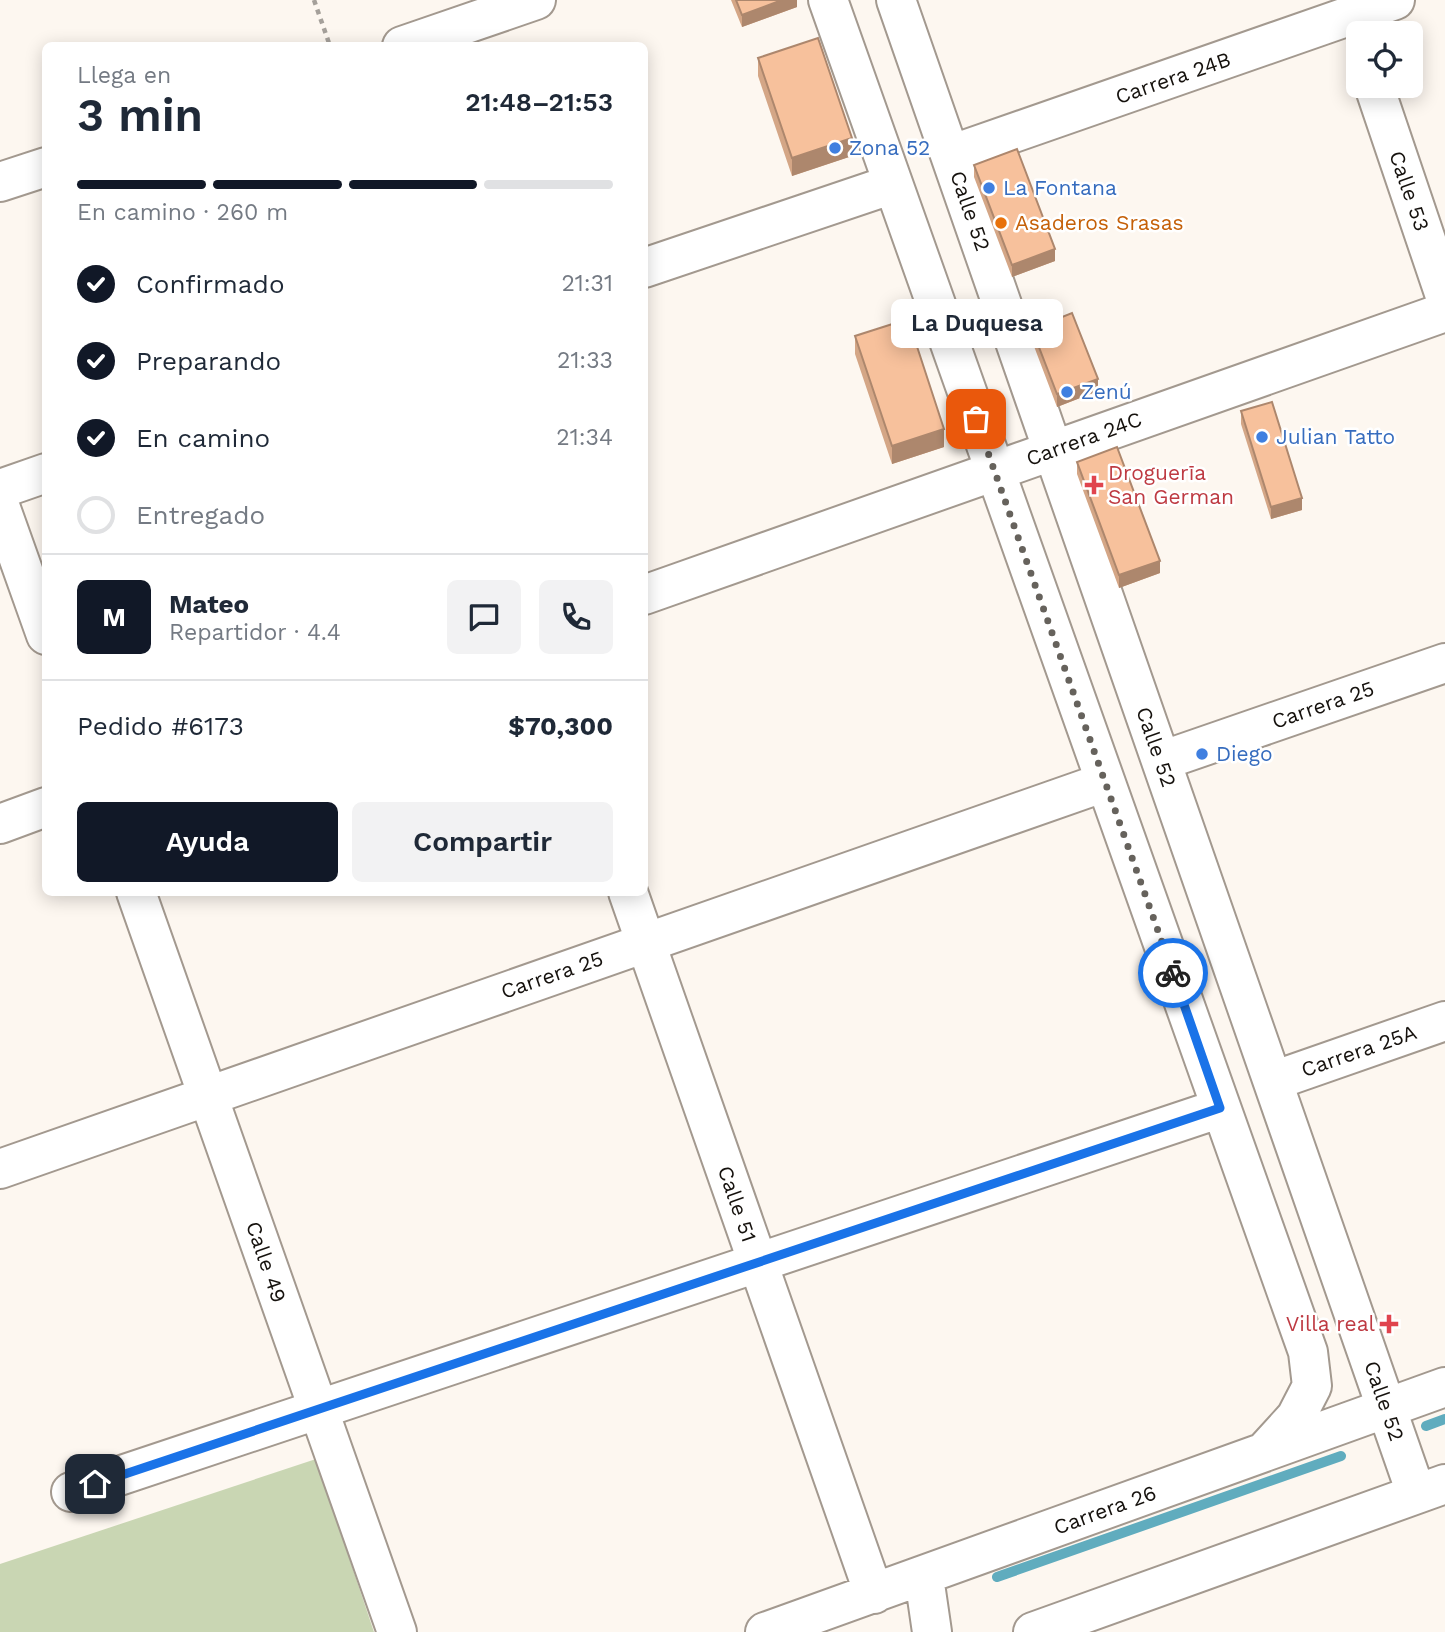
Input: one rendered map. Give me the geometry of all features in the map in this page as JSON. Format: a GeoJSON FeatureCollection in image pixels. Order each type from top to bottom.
{"type":"FeatureCollection","features":[{"type":"Feature","properties":{"kind":"street"},"geometry":{"type":"LineString","coordinates":[[414,42],[536,0]]}},
{"type":"Feature","properties":{"kind":"street"},"geometry":{"type":"LineString","coordinates":[[828,0],[1308,1352],[1312,1387],[1296,1417],[1266,1450]]}},
{"type":"Feature","properties":{"kind":"street","name":"Calle 52"},"geometry":{"type":"LineString","coordinates":[[896,0],[1387,1408],[1431,1488]]}},
{"type":"Feature","properties":{"kind":"street","name":"Carrera 24B"},"geometry":{"type":"LineString","coordinates":[[1363,21],[1395,0]]}},
{"type":"Feature","properties":{"kind":"street","name":"Carrera 24B"},"geometry":{"type":"LineString","coordinates":[[950,155],[1346,30]]}},
{"type":"Feature","properties":{"kind":"street","name":"Calle 53"},"geometry":{"type":"LineString","coordinates":[[1378,98],[1445,296]]}},
{"type":"Feature","properties":{"kind":"street"},"geometry":{"type":"LineString","coordinates":[[0,182],[42,168]]}},
{"type":"Feature","properties":{"kind":"street"},"geometry":{"type":"LineString","coordinates":[[648,267],[893,184]]}},
{"type":"Feature","properties":{"kind":"street","name":"Carrera 24C"},"geometry":{"type":"LineString","coordinates":[[648,594],[1445,312]]}},
{"type":"Feature","properties":{"kind":"street"},"geometry":{"type":"LineString","coordinates":[[0,489],[42,474]]}},
{"type":"Feature","properties":{"kind":"street"},"geometry":{"type":"LineString","coordinates":[[0,506],[42,624]]}},
{"type":"Feature","properties":{"kind":"street","name":"Carrera 25"},"geometry":{"type":"LineString","coordinates":[[1161,761],[1445,663]]}},
{"type":"Feature","properties":{"kind":"street","name":"Carrera 25"},"geometry":{"type":"LineString","coordinates":[[0,1169],[1105,782]]}},
{"type":"Feature","properties":{"kind":"street"},"geometry":{"type":"LineString","coordinates":[[0,824],[42,808]]}},
{"type":"Feature","properties":{"kind":"street","name":"Calle 49"},"geometry":{"type":"LineString","coordinates":[[137,896],[397,1632]]}},
{"type":"Feature","properties":{"kind":"street","name":"Calle 51"},"geometry":{"type":"LineString","coordinates":[[629,896],[874,1594]]}},
{"type":"Feature","properties":{"kind":"street","name":"Carrera 25A"},"geometry":{"type":"LineString","coordinates":[[1273,1081],[1445,1021]]}},
{"type":"Feature","properties":{"kind":"street"},"geometry":{"type":"LineString","coordinates":[[71,1492],[1220,1108]]}},
{"type":"Feature","properties":{"kind":"street","name":"Carrera 26"},"geometry":{"type":"LineString","coordinates":[[765,1632],[924,1577],[1266,1450],[1445,1387]]}},
{"type":"Feature","properties":{"kind":"street"},"geometry":{"type":"LineString","coordinates":[[1037,1631],[1431,1488]]}},
{"type":"Feature","properties":{"kind":"street"},"geometry":{"type":"LineString","coordinates":[[924,1577],[932,1632]]}},
{"type":"Feature","properties":{"kind":"path"},"geometry":{"type":"LineString","coordinates":[[314,0],[329,42]]}},
{"type":"Feature","properties":{"kind":"green space"},"geometry":{"type":"Polygon","coordinates":[[[316,1459],[374,1632],[0,1632],[0,1564],[316,1459]]]}},
{"type":"Feature","properties":{"kind":"building"},"geometry":{"type":"Polygon","coordinates":[[[736,0],[782,0],[742,15],[736,0]]]}},
{"type":"Feature","properties":{"kind":"building"},"geometry":{"type":"Polygon","coordinates":[[[818,38],[852,138],[792,158],[758,58],[818,38]]]}},
{"type":"Feature","properties":{"kind":"building"},"geometry":{"type":"Polygon","coordinates":[[[1017,149],[1055,249],[1012,265],[974,165],[1017,149]]]}},
{"type":"Feature","properties":{"kind":"building"},"geometry":{"type":"Polygon","coordinates":[[[1072,313],[1098,379],[1057,394],[1032,329],[1072,313]]]}},
{"type":"Feature","properties":{"kind":"building"},"geometry":{"type":"Polygon","coordinates":[[[908,319],[944,429],[892,446],[855,336],[908,319]]]}},
{"type":"Feature","properties":{"kind":"building"},"geometry":{"type":"Polygon","coordinates":[[[1272,402],[1302,498],[1271,507],[1241,411],[1272,402]]]}},
{"type":"Feature","properties":{"kind":"building"},"geometry":{"type":"Polygon","coordinates":[[[1117,447],[1160,561],[1119,575],[1077,462],[1117,447]]]}},
{"type":"Feature","properties":{"kind":"waterway"},"geometry":{"type":"LineString","coordinates":[[1426,1426],[1445,1419]]}},
{"type":"Feature","properties":{"kind":"waterway"},"geometry":{"type":"LineString","coordinates":[[997,1577],[1341,1456]]}},
{"type":"Feature","properties":{"kind":"way so far"},"geometry":{"type":"LineString","coordinates":[[976,419],[1173,973]]}},
{"type":"Feature","properties":{"kind":"place","name":"Zona 52"},"geometry":{"type":"Point","coordinates":[835,148]}},
{"type":"Feature","properties":{"kind":"place","name":"La Fontana"},"geometry":{"type":"Point","coordinates":[989,188]}},
{"type":"Feature","properties":{"kind":"place","name":"Asaderos Srasas"},"geometry":{"type":"Point","coordinates":[1001,223]}},
{"type":"Feature","properties":{"kind":"place","name":"Zenú"},"geometry":{"type":"Point","coordinates":[1067,392]}},
{"type":"Feature","properties":{"kind":"place","name":"La Duquesa"},"geometry":{"type":"Point","coordinates":[976,419]}},
{"type":"Feature","properties":{"kind":"place","name":"Julian Tatto"},"geometry":{"type":"Point","coordinates":[1262,437]}},
{"type":"Feature","properties":{"kind":"place","name":"Droguerīa San German"},"geometry":{"type":"Point","coordinates":[1094,485]}},
{"type":"Feature","properties":{"kind":"place","name":"Diego"},"geometry":{"type":"Point","coordinates":[1202,754]}},
{"type":"Feature","properties":{"kind":"place","name":"Villa real"},"geometry":{"type":"Point","coordinates":[1389,1324]}},
{"type":"Feature","properties":{"kind":"route"},"geometry":{"type":"LineString","coordinates":[[95,1484],[1220,1108],[1173,973]]}}]}
